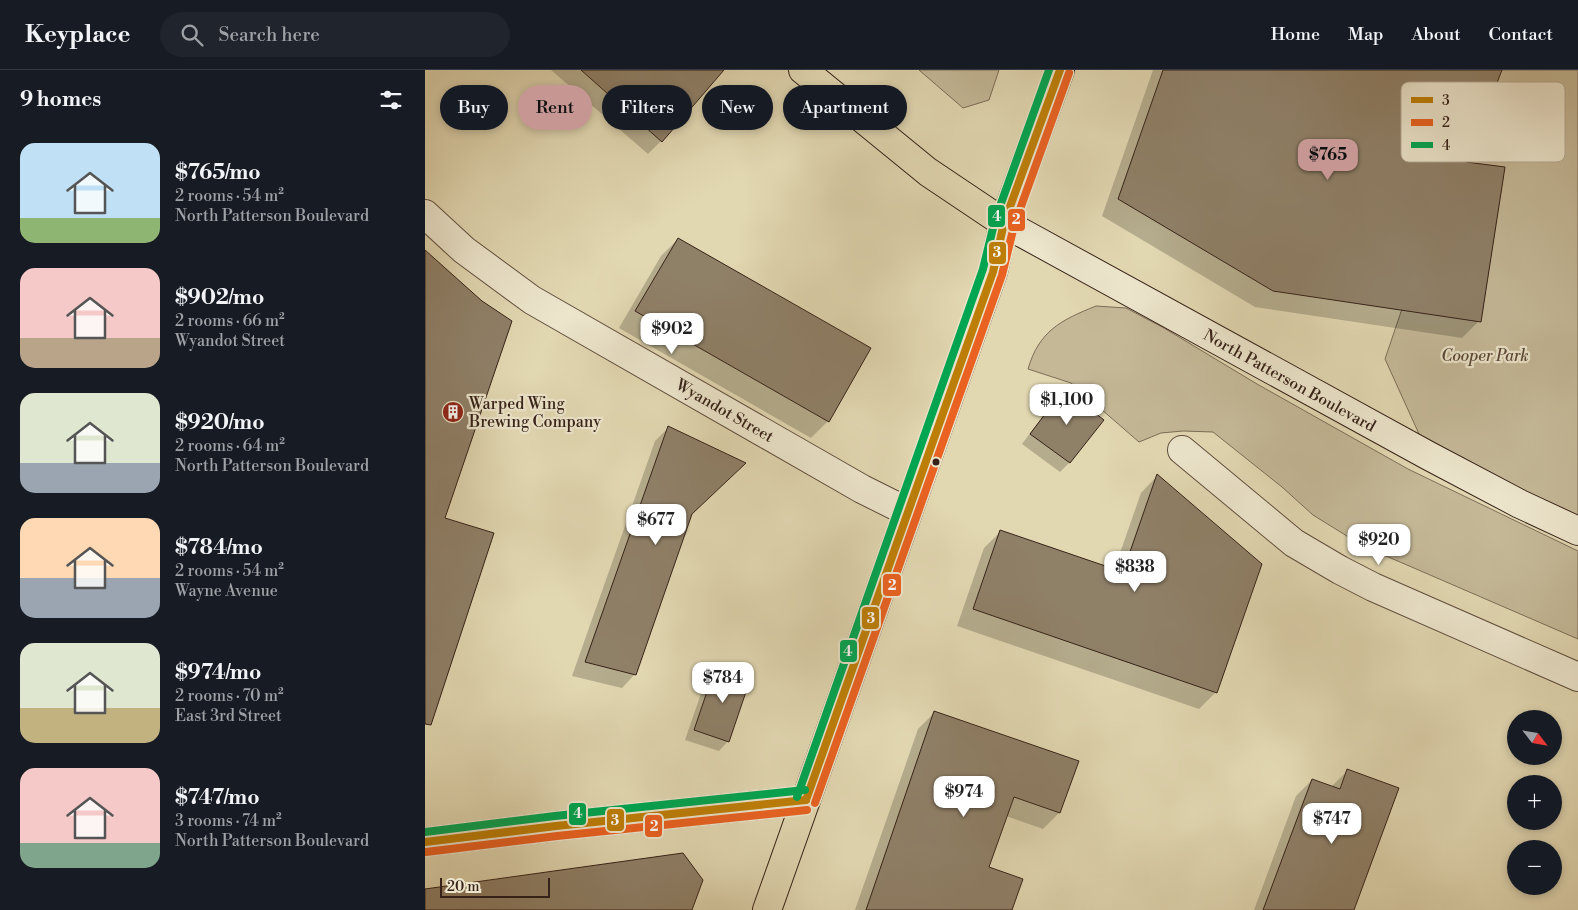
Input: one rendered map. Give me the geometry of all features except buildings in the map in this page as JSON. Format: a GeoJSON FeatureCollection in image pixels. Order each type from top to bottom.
{"type":"FeatureCollection","features":[{"type":"Feature","properties":{"kind":"main road"},"geometry":{"type":"LineString","coordinates":[[803,70],[928,172],[1004,223]]}},
{"type":"Feature","properties":{"kind":"main road"},"geometry":{"type":"LineString","coordinates":[[767,910],[993,272],[1004,223],[1059,70]]}},
{"type":"Feature","properties":{"kind":"main road"},"geometry":{"type":"LineString","coordinates":[[425,842],[556,826],[806,800]]}},
{"type":"Feature","properties":{"kind":"street","name":"Wyandot Street"},"geometry":{"type":"LineString","coordinates":[[425,214],[464,250],[532,300],[862,489],[908,512]]}},
{"type":"Feature","properties":{"kind":"street","name":"North Patterson Boulevard"},"geometry":{"type":"LineString","coordinates":[[1004,223],[1429,456],[1520,504],[1578,531]]}},
{"type":"Feature","properties":{"kind":"street"},"geometry":{"type":"LineString","coordinates":[[1182,450],[1294,543],[1340,570],[1373,587],[1578,677]]}},
{"type":"Feature","properties":{"kind":"green space"},"geometry":{"type":"Polygon","coordinates":[[[919,70],[999,70],[989,100],[963,108],[919,70]]]}},
{"type":"Feature","properties":{"kind":"green space","name":"Cooper Park"},"geometry":{"type":"Polygon","coordinates":[[[1483,70],[1578,70],[1578,531],[1429,456],[1385,359],[1452,162],[1565,162],[1565,82],[1479,82],[1483,70]]]}},
{"type":"Feature","properties":{"kind":"green space"},"geometry":{"type":"Polygon","coordinates":[[[1096,306],[1126,308],[1408,469],[1578,551],[1578,639],[1363,546],[1313,515],[1282,487],[1213,432],[1183,431],[1161,433],[1139,442],[1071,383],[1028,369],[1038,345],[1053,328],[1072,316],[1096,306]]]}},
{"type":"Feature","properties":{"kind":"transit line","name":"4"},"geometry":{"type":"LineString","coordinates":[[797,797],[983,269],[995,220],[1049,70]]}},
{"type":"Feature","properties":{"kind":"transit line","name":"3"},"geometry":{"type":"LineString","coordinates":[[806,800],[993,272],[1004,223],[1060,70]]}},
{"type":"Feature","properties":{"kind":"transit line","name":"2"},"geometry":{"type":"LineString","coordinates":[[815,803],[1002,275],[1014,226],[1069,73]]}},
{"type":"Feature","properties":{"kind":"transit line","name":"4"},"geometry":{"type":"LineString","coordinates":[[425,832],[555,816],[805,790]]}},
{"type":"Feature","properties":{"kind":"transit line","name":"3"},"geometry":{"type":"LineString","coordinates":[[425,842],[556,826],[806,800]]}},
{"type":"Feature","properties":{"kind":"transit line","name":"2"},"geometry":{"type":"LineString","coordinates":[[426,852],[557,836],[807,810]]}},
{"type":"Feature","properties":{"kind":"place","name":"Warped Wing Brewing Company"},"geometry":{"type":"Point","coordinates":[453,412]}}]}
